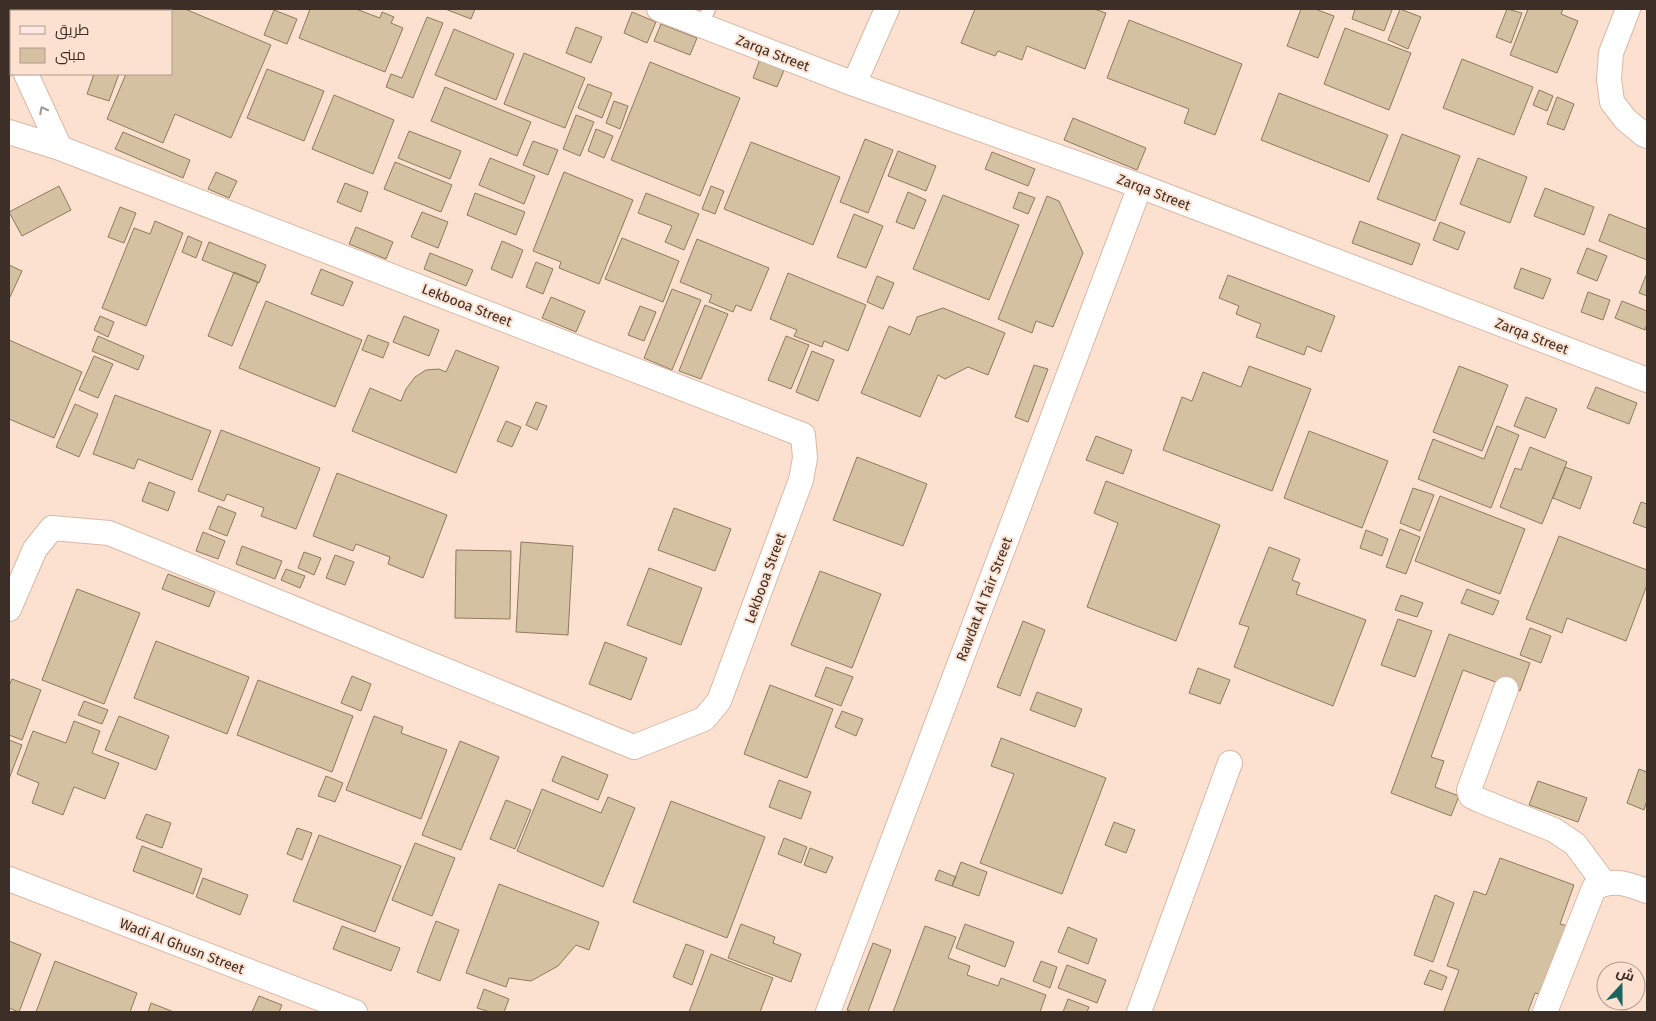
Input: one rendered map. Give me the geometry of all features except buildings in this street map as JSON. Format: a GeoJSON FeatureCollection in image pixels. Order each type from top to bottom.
{"type":"FeatureCollection","features":[{"type":"Feature","properties":{"kind":"street","name":"Zarqa Street"},"geometry":{"type":"LineString","coordinates":[[659,9],[705,17],[854,84],[1140,186],[1647,380]]}},
{"type":"Feature","properties":{"kind":"street"},"geometry":{"type":"LineString","coordinates":[[854,84],[887,9]]}},
{"type":"Feature","properties":{"kind":"street"},"geometry":{"type":"LineString","coordinates":[[1628,9],[1611,53],[1608,79],[1612,102],[1626,120],[1647,136]]}},
{"type":"Feature","properties":{"kind":"street"},"geometry":{"type":"LineString","coordinates":[[26,75],[60,148]]}},
{"type":"Feature","properties":{"kind":"street","name":"Lekbooa Street"},"geometry":{"type":"LineString","coordinates":[[9,132],[60,148],[803,435],[805,458],[801,480],[719,701],[704,719],[634,747],[109,533],[52,528],[35,549],[9,609]]}},
{"type":"Feature","properties":{"kind":"street","name":"Rawdat Al Tair Street"},"geometry":{"type":"LineString","coordinates":[[828,1012],[1140,186]]}},
{"type":"Feature","properties":{"kind":"street"},"geometry":{"type":"LineString","coordinates":[[1506,689],[1469,790],[1471,796],[1554,830],[1575,844],[1604,883]]}},
{"type":"Feature","properties":{"kind":"street"},"geometry":{"type":"LineString","coordinates":[[1139,1012],[1230,763]]}},
{"type":"Feature","properties":{"kind":"street","name":"Wadi Al Ghusn Street"},"geometry":{"type":"LineString","coordinates":[[9,879],[355,1012]]}},
{"type":"Feature","properties":{"kind":"street"},"geometry":{"type":"LineString","coordinates":[[1545,1012],[1594,888],[1604,883],[1625,883],[1647,891]]}}]}
